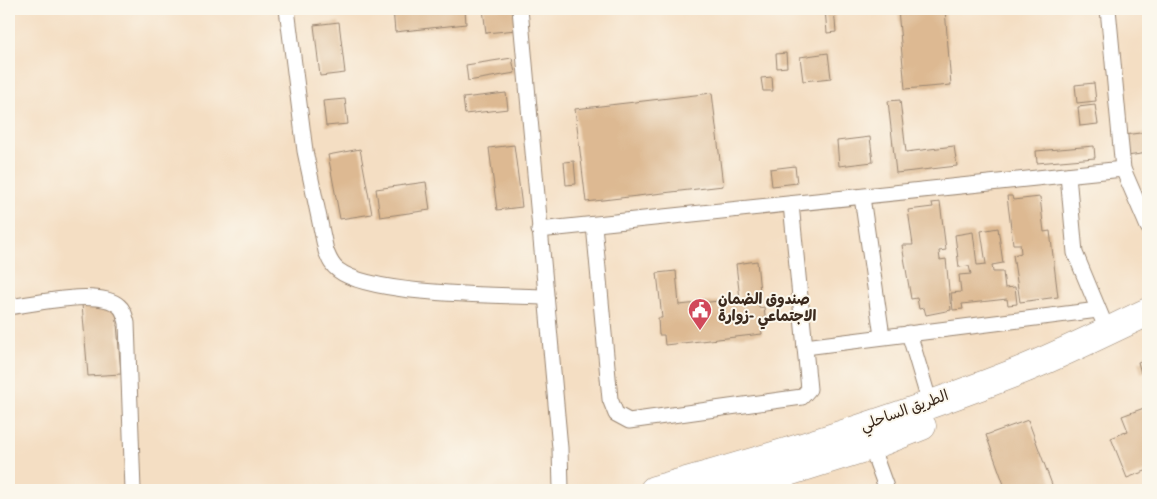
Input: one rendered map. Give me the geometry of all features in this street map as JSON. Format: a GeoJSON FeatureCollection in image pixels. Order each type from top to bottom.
{"type":"FeatureCollection","features":[{"type":"Feature","properties":{"kind":"highway","name":"الطريق الساحلي"},"geometry":{"type":"LineString","coordinates":[[654,490],[742,467],[930,404],[1019,371],[1103,320],[1148,312]]}},
{"type":"Feature","properties":{"kind":"highway","name":"الطريق الساحلي"},"geometry":{"type":"LineString","coordinates":[[731,490],[871,446],[1027,387],[1148,329]]}},
{"type":"Feature","properties":{"kind":"street"},"geometry":{"type":"LineString","coordinates":[[287,9],[305,151],[326,251],[333,266],[346,276],[411,290],[546,297]]}},
{"type":"Feature","properties":{"kind":"street"},"geometry":{"type":"LineString","coordinates":[[520,9],[560,448],[561,490]]}},
{"type":"Feature","properties":{"kind":"street"},"geometry":{"type":"LineString","coordinates":[[1108,9],[1123,170],[1148,227]]}},
{"type":"Feature","properties":{"kind":"street"},"geometry":{"type":"LineString","coordinates":[[539,230],[1123,170]]}},
{"type":"Feature","properties":{"kind":"street"},"geometry":{"type":"LineString","coordinates":[[805,347],[909,333],[1103,320],[1075,253],[1068,175]]}},
{"type":"Feature","properties":{"kind":"street"},"geometry":{"type":"LineString","coordinates":[[862,196],[882,336]]}},
{"type":"Feature","properties":{"kind":"street"},"geometry":{"type":"LineString","coordinates":[[594,225],[610,399],[616,414],[628,421],[802,397],[809,389],[791,204]]}},
{"type":"Feature","properties":{"kind":"street"},"geometry":{"type":"LineString","coordinates":[[9,307],[92,298],[110,300],[124,311],[127,323],[134,490]]}},
{"type":"Feature","properties":{"kind":"street"},"geometry":{"type":"LineString","coordinates":[[909,333],[930,404]]}},
{"type":"Feature","properties":{"kind":"street"},"geometry":{"type":"LineString","coordinates":[[871,446],[887,490]]}},
{"type":"Feature","properties":{"kind":"building"},"geometry":{"type":"Polygon","coordinates":[[[393,9],[465,9],[466,24],[395,32],[393,9]]]}},
{"type":"Feature","properties":{"kind":"building"},"geometry":{"type":"Polygon","coordinates":[[[483,9],[514,9],[516,30],[486,33],[483,9]]]}},
{"type":"Feature","properties":{"kind":"building"},"geometry":{"type":"Polygon","coordinates":[[[825,9],[834,9],[836,32],[827,33],[825,9]]]}},
{"type":"Feature","properties":{"kind":"building"},"geometry":{"type":"Polygon","coordinates":[[[898,9],[945,9],[951,85],[905,89],[898,9]]]}},
{"type":"Feature","properties":{"kind":"building"},"geometry":{"type":"Polygon","coordinates":[[[339,22],[345,73],[320,76],[314,25],[339,22]]]}},
{"type":"Feature","properties":{"kind":"building"},"geometry":{"type":"Polygon","coordinates":[[[786,53],[787,67],[777,68],[776,54],[786,53]]]}},
{"type":"Feature","properties":{"kind":"building"},"geometry":{"type":"Polygon","coordinates":[[[828,53],[831,78],[803,81],[800,57],[828,53]]]}},
{"type":"Feature","properties":{"kind":"building"},"geometry":{"type":"Polygon","coordinates":[[[512,58],[515,73],[468,81],[466,65],[512,58]]]}},
{"type":"Feature","properties":{"kind":"building"},"geometry":{"type":"Polygon","coordinates":[[[772,77],[773,91],[763,91],[761,78],[772,77]]]}},
{"type":"Feature","properties":{"kind":"building"},"geometry":{"type":"Polygon","coordinates":[[[1094,83],[1096,101],[1077,103],[1075,85],[1094,83]]]}},
{"type":"Feature","properties":{"kind":"building"},"geometry":{"type":"Polygon","coordinates":[[[506,93],[508,109],[465,114],[463,98],[506,93]]]}},
{"type":"Feature","properties":{"kind":"building"},"geometry":{"type":"Polygon","coordinates":[[[712,93],[723,186],[586,202],[575,109],[712,93]]]}},
{"type":"Feature","properties":{"kind":"building"},"geometry":{"type":"Polygon","coordinates":[[[345,99],[348,124],[326,126],[323,101],[345,99]]]}},
{"type":"Feature","properties":{"kind":"building"},"geometry":{"type":"Polygon","coordinates":[[[900,100],[906,152],[954,146],[957,166],[896,173],[888,101],[900,100]]]}},
{"type":"Feature","properties":{"kind":"building"},"geometry":{"type":"Polygon","coordinates":[[[1095,105],[1098,124],[1080,126],[1078,107],[1095,105]]]}},
{"type":"Feature","properties":{"kind":"building"},"geometry":{"type":"Polygon","coordinates":[[[1148,132],[1148,153],[1127,156],[1124,135],[1148,132]]]}},
{"type":"Feature","properties":{"kind":"building"},"geometry":{"type":"Polygon","coordinates":[[[870,137],[873,162],[839,166],[837,141],[870,137]]]}},
{"type":"Feature","properties":{"kind":"building"},"geometry":{"type":"Polygon","coordinates":[[[514,145],[522,207],[497,210],[489,148],[514,145]]]}},
{"type":"Feature","properties":{"kind":"building"},"geometry":{"type":"Polygon","coordinates":[[[1094,146],[1095,158],[1037,163],[1036,151],[1094,146]]]}},
{"type":"Feature","properties":{"kind":"building"},"geometry":{"type":"Polygon","coordinates":[[[360,149],[372,214],[340,219],[328,155],[360,149]]]}},
{"type":"Feature","properties":{"kind":"building"},"geometry":{"type":"Polygon","coordinates":[[[574,161],[576,184],[566,185],[564,162],[574,161]]]}},
{"type":"Feature","properties":{"kind":"building"},"geometry":{"type":"Polygon","coordinates":[[[795,166],[797,183],[772,186],[770,169],[795,166]]]}},
{"type":"Feature","properties":{"kind":"building"},"geometry":{"type":"Polygon","coordinates":[[[426,182],[430,210],[380,217],[376,189],[426,182]]]}},
{"type":"Feature","properties":{"kind":"building"},"geometry":{"type":"Polygon","coordinates":[[[1007,196],[1012,196],[1013,200],[1040,197],[1044,232],[1050,231],[1058,297],[1020,302],[1013,255],[1021,253],[1020,244],[1013,244],[1007,196]]]}},
{"type":"Feature","properties":{"kind":"building"},"geometry":{"type":"Polygon","coordinates":[[[940,202],[946,250],[939,251],[940,260],[946,259],[951,310],[926,315],[924,308],[919,309],[917,298],[911,299],[902,245],[913,245],[908,210],[933,207],[932,203],[940,202]]]}},
{"type":"Feature","properties":{"kind":"building"},"geometry":{"type":"Polygon","coordinates":[[[998,228],[1003,263],[992,265],[993,272],[1003,272],[1005,288],[1015,287],[1017,304],[1008,305],[1007,299],[962,304],[963,309],[953,310],[951,293],[961,292],[959,275],[971,274],[969,266],[959,267],[955,235],[973,232],[977,265],[986,264],[981,231],[998,228]]]}},
{"type":"Feature","properties":{"kind":"building"},"geometry":{"type":"Polygon","coordinates":[[[757,261],[760,292],[758,292],[759,308],[764,307],[766,325],[761,325],[762,334],[665,345],[664,335],[659,335],[658,318],[662,318],[657,273],[676,271],[679,305],[740,299],[736,264],[757,261]]]}},
{"type":"Feature","properties":{"kind":"building"},"geometry":{"type":"Polygon","coordinates":[[[105,302],[116,311],[121,374],[88,376],[82,304],[105,302]]]}},
{"type":"Feature","properties":{"kind":"building"},"geometry":{"type":"Polygon","coordinates":[[[1148,359],[1148,371],[1141,373],[1138,362],[1148,359]]]}},
{"type":"Feature","properties":{"kind":"building"},"geometry":{"type":"Polygon","coordinates":[[[1144,408],[1148,417],[1148,470],[1127,478],[1111,438],[1128,431],[1122,416],[1144,408]]]}},
{"type":"Feature","properties":{"kind":"building"},"geometry":{"type":"Polygon","coordinates":[[[1028,420],[1054,490],[1006,490],[986,435],[1028,420]]]}},
{"type":"Feature","properties":{"kind":"place","name":"صندوق الضمان الاجتماعي -زوارة"},"geometry":{"type":"Point","coordinates":[700,331]}}]}
